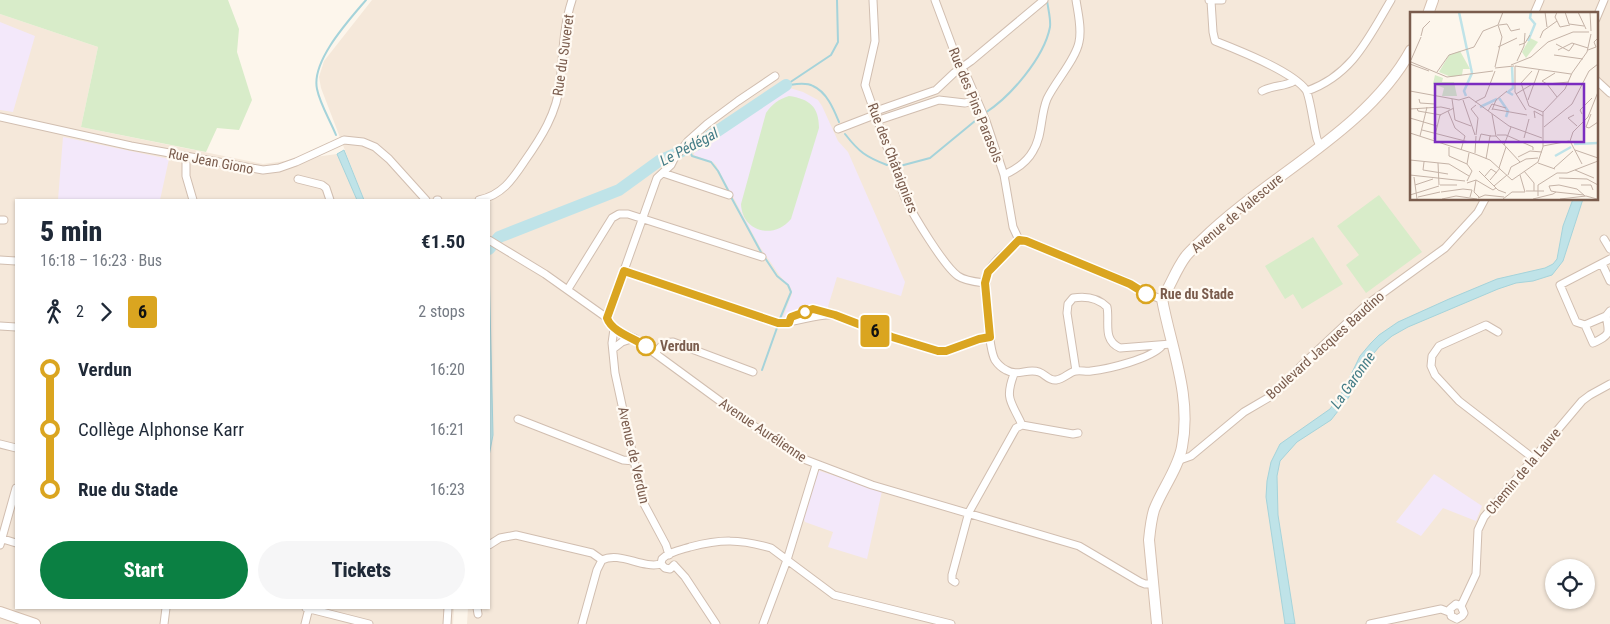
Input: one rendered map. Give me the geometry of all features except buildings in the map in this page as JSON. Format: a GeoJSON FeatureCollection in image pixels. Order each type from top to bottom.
{"type":"FeatureCollection","features":[{"type":"Feature","properties":{"kind":"main road"},"geometry":{"type":"LineString","coordinates":[[1429,12],[1433,0]]}},
{"type":"Feature","properties":{"kind":"main road","name":"Avenue de Valescure"},"geometry":{"type":"LineString","coordinates":[[1162,299],[1187,255],[1203,238],[1243,205],[1342,130],[1369,104],[1401,66],[1410,52]]}},
{"type":"Feature","properties":{"kind":"main road"},"geometry":{"type":"LineString","coordinates":[[1157,624],[1149,540],[1150,527],[1154,511],[1177,461],[1183,440],[1183,392],[1180,371],[1167,345],[1162,299]]}},
{"type":"Feature","properties":{"kind":"main road"},"geometry":{"type":"LineString","coordinates":[[0,612],[35,624]]}},
{"type":"Feature","properties":{"kind":"main road"},"geometry":{"type":"LineString","coordinates":[[0,616],[24,624]]}},
{"type":"Feature","properties":{"kind":"street","name":"Rue du Suveret"},"geometry":{"type":"LineString","coordinates":[[482,199],[496,194],[512,180],[549,122],[560,84],[561,62],[572,0]]}},
{"type":"Feature","properties":{"kind":"street","name":"Rue des Châtaigniers"},"geometry":{"type":"LineString","coordinates":[[873,0],[875,42],[865,85],[905,198],[912,213],[949,267],[959,276],[985,283]]}},
{"type":"Feature","properties":{"kind":"street","name":"Rue des Pins Parasols"},"geometry":{"type":"LineString","coordinates":[[935,0],[957,59],[986,121],[1004,175],[1014,227],[1019,240]]}},
{"type":"Feature","properties":{"kind":"street"},"geometry":{"type":"LineString","coordinates":[[838,129],[936,90],[1044,0]]}},
{"type":"Feature","properties":{"kind":"street"},"geometry":{"type":"LineString","coordinates":[[1004,175],[1024,162],[1034,151],[1039,138],[1047,99],[1077,50],[1080,34],[1076,0]]}},
{"type":"Feature","properties":{"kind":"street"},"geometry":{"type":"LineString","coordinates":[[1222,0],[1210,1],[1215,41],[1271,66],[1307,91],[1320,146]]}},
{"type":"Feature","properties":{"kind":"street"},"geometry":{"type":"LineString","coordinates":[[1307,91],[1326,83],[1352,62],[1367,41],[1391,0]]}},
{"type":"Feature","properties":{"kind":"street"},"geometry":{"type":"LineString","coordinates":[[1535,12],[1540,0]]}},
{"type":"Feature","properties":{"kind":"street"},"geometry":{"type":"LineString","coordinates":[[1598,14],[1604,0]]}},
{"type":"Feature","properties":{"kind":"street"},"geometry":{"type":"LineString","coordinates":[[607,318],[657,178],[673,162],[684,146],[714,119],[775,76]]}},
{"type":"Feature","properties":{"kind":"street"},"geometry":{"type":"LineString","coordinates":[[1262,91],[1290,84],[1294,81]]}},
{"type":"Feature","properties":{"kind":"street"},"geometry":{"type":"LineString","coordinates":[[1598,82],[1610,93]]}},
{"type":"Feature","properties":{"kind":"street"},"geometry":{"type":"LineString","coordinates":[[936,90],[939,100]]}},
{"type":"Feature","properties":{"kind":"street"},"geometry":{"type":"LineString","coordinates":[[877,115],[939,100],[965,103],[977,100]]}},
{"type":"Feature","properties":{"kind":"street","name":"Rue Jean Giono"},"geometry":{"type":"LineString","coordinates":[[0,117],[262,170],[279,168],[296,162],[344,140],[363,142],[375,147],[389,159],[425,199]]}},
{"type":"Feature","properties":{"kind":"street"},"geometry":{"type":"LineString","coordinates":[[186,156],[186,176],[193,199]]}},
{"type":"Feature","properties":{"kind":"street"},"geometry":{"type":"LineString","coordinates":[[662,173],[729,195]]}},
{"type":"Feature","properties":{"kind":"street"},"geometry":{"type":"LineString","coordinates":[[298,179],[322,185],[326,188],[330,199]]}},
{"type":"Feature","properties":{"kind":"street","name":"Boulevard Jacques Baudino"},"geometry":{"type":"LineString","coordinates":[[1177,461],[1192,456],[1244,412],[1273,395],[1316,351],[1365,306],[1445,248],[1478,212],[1484,200]]}},
{"type":"Feature","properties":{"kind":"street"},"geometry":{"type":"LineString","coordinates":[[568,289],[612,218],[619,214],[628,214],[642,218],[762,257]]}},
{"type":"Feature","properties":{"kind":"street"},"geometry":{"type":"LineString","coordinates":[[1604,239],[1610,249]]}},
{"type":"Feature","properties":{"kind":"street"},"geometry":{"type":"LineString","coordinates":[[1162,299],[1146,294],[1130,284],[1106,274],[1026,241],[1019,240],[988,272],[985,283],[990,337],[995,360],[1004,369],[1014,374],[1032,371],[1039,372],[1051,380],[1058,380],[1076,371],[1088,372],[1111,367],[1148,355],[1167,345]]}},
{"type":"Feature","properties":{"kind":"street"},"geometry":{"type":"LineString","coordinates":[[490,241],[568,289],[607,318],[609,324],[614,329]]}},
{"type":"Feature","properties":{"kind":"street"},"geometry":{"type":"LineString","coordinates":[[1585,325],[1593,343],[1604,338],[1608,334],[1609,329],[1608,314],[1585,325],[1576,322],[1560,285],[1610,259]]}},
{"type":"Feature","properties":{"kind":"street"},"geometry":{"type":"LineString","coordinates":[[0,260],[15,261]]}},
{"type":"Feature","properties":{"kind":"street"},"geometry":{"type":"LineString","coordinates":[[1602,264],[1610,281]]}},
{"type":"Feature","properties":{"kind":"street"},"geometry":{"type":"LineString","coordinates":[[624,271],[778,323],[802,321],[828,314],[835,315],[892,337],[938,351],[946,351],[990,337]]}},
{"type":"Feature","properties":{"kind":"street"},"geometry":{"type":"LineString","coordinates":[[1076,371],[1067,313],[1068,304],[1073,298],[1094,299],[1101,301],[1107,307],[1110,340],[1120,348],[1167,345]]}},
{"type":"Feature","properties":{"kind":"street"},"geometry":{"type":"LineString","coordinates":[[1498,332],[1486,325],[1439,346],[1432,356],[1431,366],[1435,375],[1459,401],[1533,458]]}},
{"type":"Feature","properties":{"kind":"street"},"geometry":{"type":"LineString","coordinates":[[0,326],[15,327]]}},
{"type":"Feature","properties":{"kind":"street","name":"Avenue Aurélienne"},"geometry":{"type":"LineString","coordinates":[[614,329],[634,338],[801,458],[872,485],[969,512],[1079,546],[1140,582],[1153,584]]}},
{"type":"Feature","properties":{"kind":"street","name":"Avenue de Verdun"},"geometry":{"type":"LineString","coordinates":[[614,329],[613,349],[616,373],[643,502],[666,545],[669,555]]}},
{"type":"Feature","properties":{"kind":"street"},"geometry":{"type":"LineString","coordinates":[[613,349],[622,342],[634,338]]}},
{"type":"Feature","properties":{"kind":"street"},"geometry":{"type":"LineString","coordinates":[[655,353],[666,342],[673,342],[753,372]]}},
{"type":"Feature","properties":{"kind":"street"},"geometry":{"type":"LineString","coordinates":[[1014,374],[1009,386],[1008,396],[1022,425]]}},
{"type":"Feature","properties":{"kind":"street","name":"Chemin de la Lauve"},"geometry":{"type":"LineString","coordinates":[[1461,606],[1476,574],[1478,530],[1484,517],[1582,401],[1590,394],[1610,384]]}},
{"type":"Feature","properties":{"kind":"street"},"geometry":{"type":"LineString","coordinates":[[518,419],[623,460],[634,461]]}},
{"type":"Feature","properties":{"kind":"street"},"geometry":{"type":"LineString","coordinates":[[955,582],[952,580],[952,575],[969,512],[1016,428],[1022,425],[1073,434],[1078,433]]}},
{"type":"Feature","properties":{"kind":"street"},"geometry":{"type":"LineString","coordinates":[[0,444],[15,448]]}},
{"type":"Feature","properties":{"kind":"street"},"geometry":{"type":"LineString","coordinates":[[763,624],[787,560],[816,465]]}},
{"type":"Feature","properties":{"kind":"street"},"geometry":{"type":"LineString","coordinates":[[15,492],[1,541],[15,543]]}},
{"type":"Feature","properties":{"kind":"street"},"geometry":{"type":"LineString","coordinates":[[490,544],[500,538],[516,536],[592,553],[602,560],[613,558],[650,565],[662,564],[668,569],[674,565]]}},
{"type":"Feature","properties":{"kind":"street"},"geometry":{"type":"LineString","coordinates":[[662,564],[662,559],[673,551],[714,541],[726,540],[771,548],[834,595],[951,624]]}},
{"type":"Feature","properties":{"kind":"street"},"geometry":{"type":"LineString","coordinates":[[669,555],[716,624]]}},
{"type":"Feature","properties":{"kind":"street"},"geometry":{"type":"LineString","coordinates":[[582,624],[597,570],[602,560]]}},
{"type":"Feature","properties":{"kind":"street"},"geometry":{"type":"LineString","coordinates":[[1370,624],[1441,609],[1449,612],[1457,621],[1464,613],[1461,606],[1453,605],[1449,612]]}},
{"type":"Feature","properties":{"kind":"street"},"geometry":{"type":"LineString","coordinates":[[164,624],[166,609]]}},
{"type":"Feature","properties":{"kind":"street"},"geometry":{"type":"LineString","coordinates":[[305,624],[308,609]]}},
{"type":"Feature","properties":{"kind":"street"},"geometry":{"type":"LineString","coordinates":[[311,609],[353,622],[369,624]]}},
{"type":"Feature","properties":{"kind":"street"},"geometry":{"type":"LineString","coordinates":[[445,624],[447,609]]}},
{"type":"Feature","properties":{"kind":"shaded area"},"geometry":{"type":"Polygon","coordinates":[[[372,0],[1610,0],[1610,624],[467,624],[468,609],[490,609],[490,451],[493,435],[490,374],[490,199],[364,199],[321,88],[319,77],[324,61],[372,0]]]}},
{"type":"Feature","properties":{"kind":"shaded area"},"geometry":{"type":"Polygon","coordinates":[[[0,14],[98,47],[81,127],[263,164],[337,154],[357,199],[15,199],[15,609],[454,609],[453,624],[0,624],[0,14]]]}},
{"type":"Feature","properties":{"kind":"shaded area"},"geometry":{"type":"Polygon","coordinates":[[[0,22],[35,36],[13,112],[0,110],[0,22]]]}},
{"type":"Feature","properties":{"kind":"shaded area"},"geometry":{"type":"Polygon","coordinates":[[[790,88],[818,100],[838,141],[848,152],[905,282],[901,296],[837,277],[827,310],[812,305],[783,317],[792,294],[791,288],[780,276],[760,247],[716,165],[694,155],[694,153],[790,88]]]}},
{"type":"Feature","properties":{"kind":"shaded area"},"geometry":{"type":"Polygon","coordinates":[[[63,137],[169,159],[160,199],[58,199],[63,137]]]}},
{"type":"Feature","properties":{"kind":"shaded area"},"geometry":{"type":"Polygon","coordinates":[[[817,470],[882,491],[867,559],[828,547],[833,532],[805,522],[803,517],[817,470]]]}},
{"type":"Feature","properties":{"kind":"shaded area"},"geometry":{"type":"Polygon","coordinates":[[[1434,474],[1482,506],[1476,521],[1443,508],[1421,536],[1396,522],[1434,474]]]}},
{"type":"Feature","properties":{"kind":"green space"},"geometry":{"type":"Polygon","coordinates":[[[0,0],[228,0],[239,29],[237,52],[252,100],[239,130],[217,128],[206,152],[81,127],[98,47],[0,14],[0,0]]]}},
{"type":"Feature","properties":{"kind":"green space"},"geometry":{"type":"Polygon","coordinates":[[[789,96],[802,99],[812,105],[819,120],[819,128],[791,219],[784,226],[776,229],[760,230],[753,227],[747,221],[741,204],[766,113],[776,102],[789,96]]]}},
{"type":"Feature","properties":{"kind":"green space"},"geometry":{"type":"Polygon","coordinates":[[[1379,195],[1422,252],[1366,293],[1346,265],[1359,255],[1337,226],[1379,195]]]}},
{"type":"Feature","properties":{"kind":"green space"},"geometry":{"type":"Polygon","coordinates":[[[1313,237],[1343,284],[1302,309],[1293,294],[1285,299],[1265,266],[1313,237]]]}},
{"type":"Feature","properties":{"kind":"water"},"geometry":{"type":"Polygon","coordinates":[[[344,150],[364,199],[357,199],[337,154],[344,150]]]}},
{"type":"Feature","properties":{"kind":"water","name":"La Garonne"},"geometry":{"type":"Polygon","coordinates":[[[1573,200],[1583,200],[1563,261],[1552,275],[1498,289],[1408,327],[1392,336],[1379,347],[1365,364],[1354,381],[1349,397],[1331,420],[1297,442],[1280,461],[1277,476],[1278,515],[1295,624],[1285,624],[1266,497],[1271,462],[1280,444],[1330,409],[1343,391],[1360,356],[1379,335],[1398,322],[1497,279],[1545,268],[1553,264],[1557,259],[1563,226],[1573,200]]]}},
{"type":"Feature","properties":{"kind":"water"},"geometry":{"type":"Polygon","coordinates":[[[490,306],[493,435],[490,451],[490,306]]]}},
{"type":"Feature","properties":{"kind":"waterway"},"geometry":{"type":"LineString","coordinates":[[336,135],[318,95],[317,78],[325,54],[333,41],[366,0]]}},
{"type":"Feature","properties":{"kind":"waterway","name":"Le Pédégal"},"geometry":{"type":"LineString","coordinates":[[786,85],[831,55],[838,42],[837,0]]}},
{"type":"Feature","properties":{"kind":"waterway"},"geometry":{"type":"LineString","coordinates":[[985,113],[1005,97],[1025,76],[1041,51],[1050,27],[1047,0]]}},
{"type":"Feature","properties":{"kind":"waterway"},"geometry":{"type":"LineString","coordinates":[[789,85],[807,84],[818,89],[829,102],[839,122]]}},
{"type":"Feature","properties":{"kind":"waterway","name":"Le Pédégal"},"geometry":{"type":"LineString","coordinates":[[490,248],[499,237],[619,190],[659,161],[698,144],[786,85]]}},
{"type":"Feature","properties":{"kind":"waterway"},"geometry":{"type":"LineString","coordinates":[[900,166],[930,158],[981,116]]}},
{"type":"Feature","properties":{"kind":"waterway"},"geometry":{"type":"LineString","coordinates":[[845,134],[863,153],[887,165]]}},
{"type":"Feature","properties":{"kind":"waterway"},"geometry":{"type":"LineString","coordinates":[[689,149],[692,156],[711,162],[729,192]]}},
{"type":"Feature","properties":{"kind":"waterway"},"geometry":{"type":"LineString","coordinates":[[731,197],[762,254]]}},
{"type":"Feature","properties":{"kind":"waterway"},"geometry":{"type":"LineString","coordinates":[[765,258],[777,276],[788,285],[791,292],[779,321]]}},
{"type":"Feature","properties":{"kind":"waterway"},"geometry":{"type":"LineString","coordinates":[[762,370],[778,325]]}},
{"type":"Feature","properties":{"kind":"bus line","name":"6"},"geometry":{"type":"LineString","coordinates":[[646,346],[614,329],[609,324],[607,318],[624,271],[778,323],[789,323],[791,317],[813,309],[938,351],[946,351],[990,337],[985,283],[988,272],[1019,240],[1026,241],[1130,284],[1146,294]]}},
{"type":"Feature","properties":{"kind":"place","name":"Rue du Stade"},"geometry":{"type":"Point","coordinates":[1146,294]}},
{"type":"Feature","properties":{"kind":"place","name":"Verdun"},"geometry":{"type":"Point","coordinates":[646,346]}}]}
